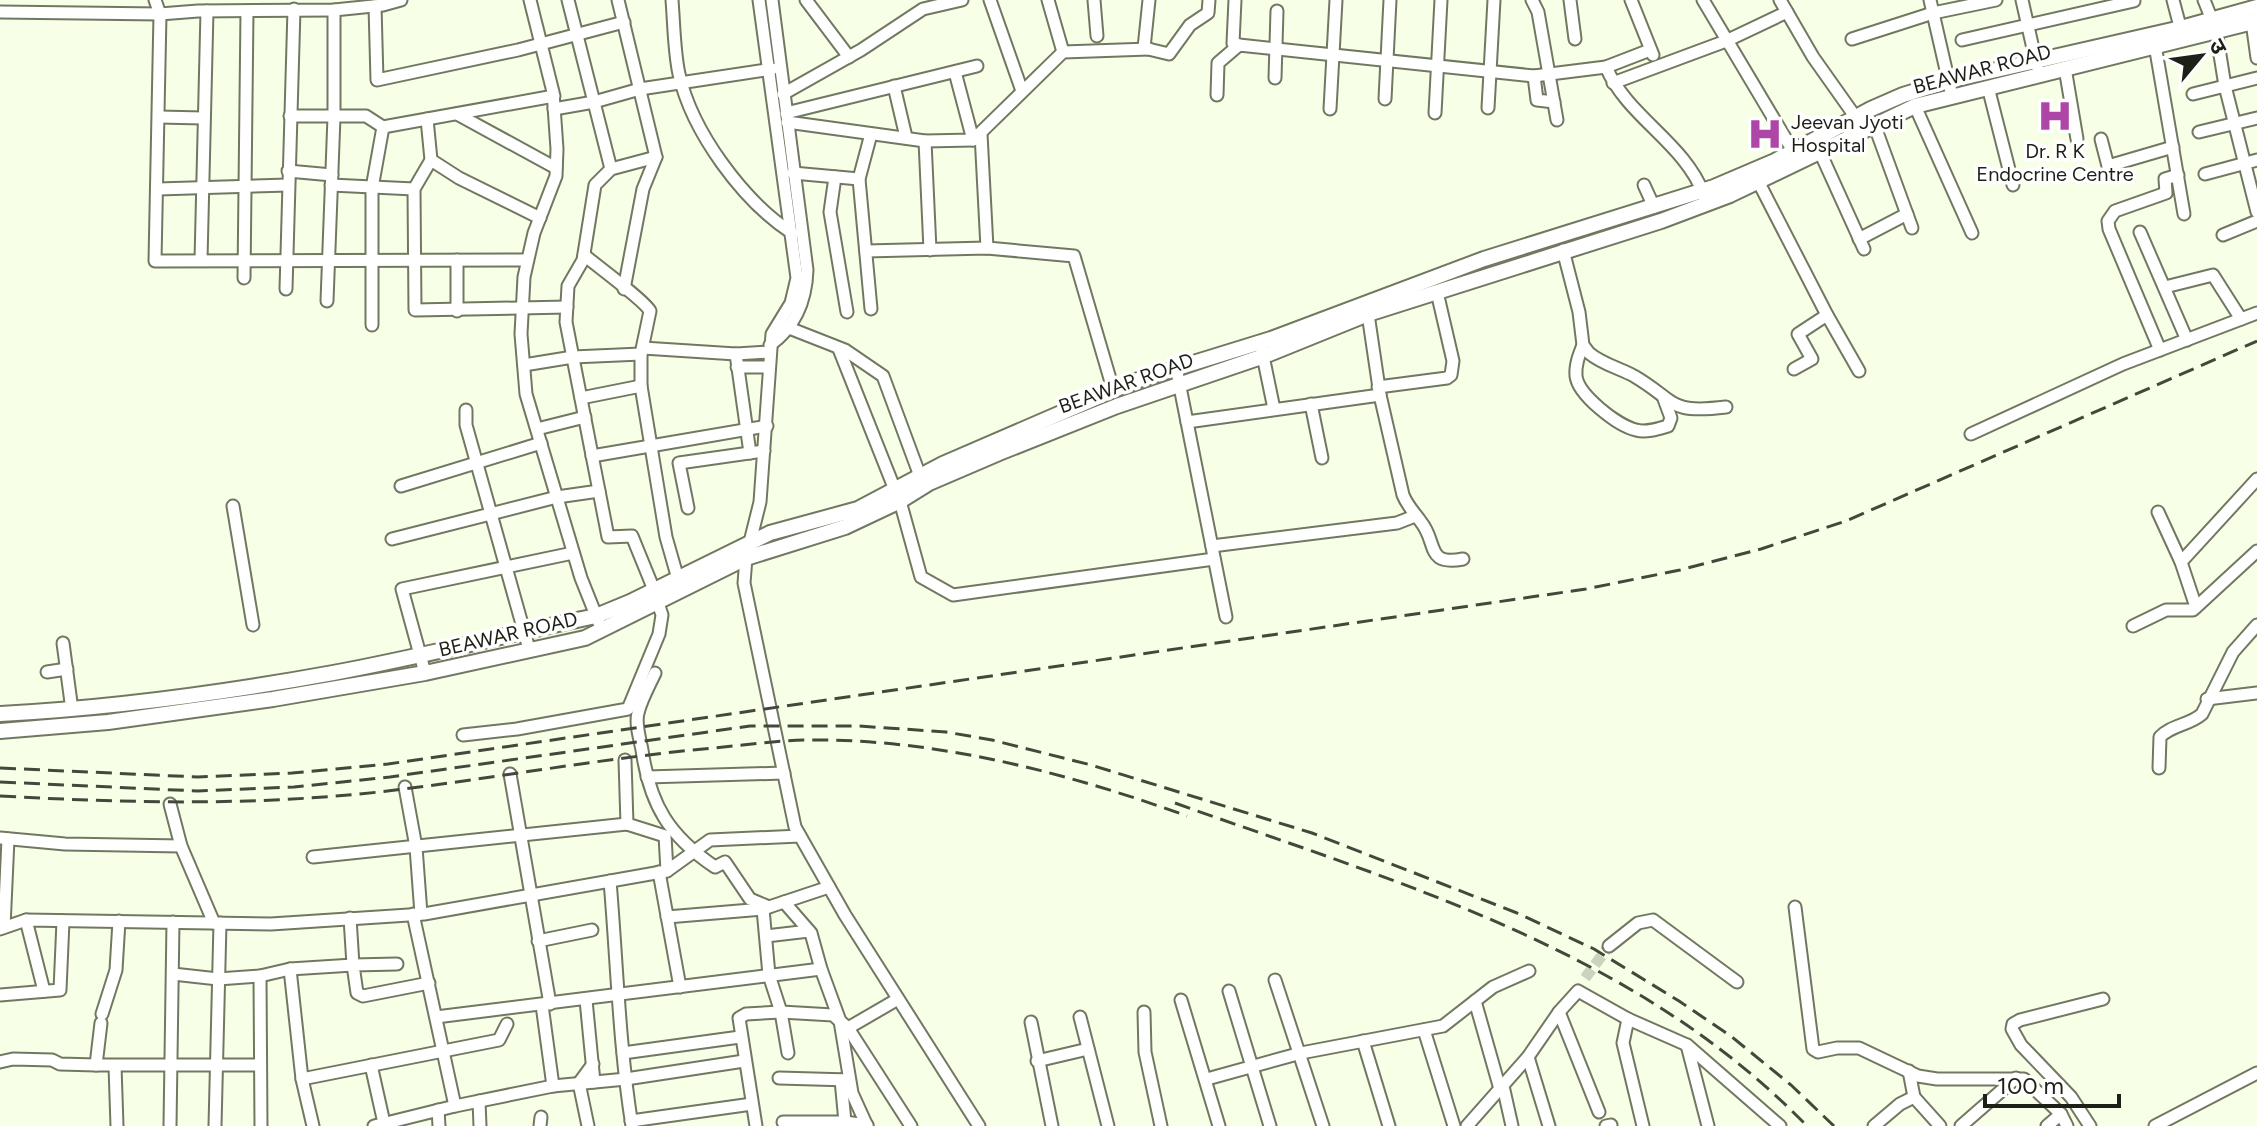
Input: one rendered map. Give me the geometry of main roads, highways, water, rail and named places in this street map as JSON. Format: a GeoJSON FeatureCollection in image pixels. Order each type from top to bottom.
{"type":"FeatureCollection","features":[{"type":"Feature","properties":{"kind":"main road","name":"BEAWAR ROAD"},"geometry":{"type":"LineString","coordinates":[[0,714],[72,710],[269,684],[596,616],[656,596],[748,551],[781,530],[897,496],[1484,259],[1654,207],[1759,183],[1820,152],[1903,95],[1950,88],[2255,17]]}},
{"type":"Feature","properties":{"kind":"main road","name":"BEAWAR ROAD"},"geometry":{"type":"LineString","coordinates":[[897,496],[920,476],[1113,389],[1176,367],[1262,349],[1661,221],[1793,151],[1915,106],[1950,88],[1988,87],[2037,67],[2065,68],[2155,45],[2182,33]]}},
{"type":"Feature","properties":{"kind":"main road","name":"BEAWAR ROAD"},"geometry":{"type":"LineString","coordinates":[[0,731],[108,722],[273,699],[425,673],[585,638],[602,631],[678,579],[748,551]]}},
{"type":"Feature","properties":{"kind":"main road"},"geometry":{"type":"LineString","coordinates":[[107,706],[108,722]]}},
{"type":"Feature","properties":{"kind":"tunnel"},"geometry":{"type":"LineString","coordinates":[[1585,978],[1609,946]]}},
{"type":"Feature","properties":{"kind":"railway"},"geometry":{"type":"LineString","coordinates":[[0,768],[198,777],[292,773],[388,764],[1586,589],[1680,570],[1761,549],[1846,521],[2257,341]]}},
{"type":"Feature","properties":{"kind":"railway"},"geometry":{"type":"LineString","coordinates":[[0,782],[198,791],[294,787],[390,777],[750,726],[859,726],[946,732],[992,740],[1091,765],[1312,833],[1517,913],[1594,949],[1679,1001],[1732,1037],[1791,1085],[1834,1126]]}},
{"type":"Feature","properties":{"kind":"railway"},"geometry":{"type":"LineString","coordinates":[[0,796],[190,802],[283,800],[421,787],[672,752],[804,740],[902,745],[998,761],[1094,785],[1187,816]]}},
{"type":"Feature","properties":{"kind":"railway"},"geometry":{"type":"LineString","coordinates":[[1175,803],[1429,894],[1511,928],[1591,967],[1667,1012],[1740,1065],[1807,1126]]}},
{"type":"Feature","properties":{"kind":"place","name":"Dr. R K Endocrine Centre"},"geometry":{"type":"Point","coordinates":[2055,116]}},
{"type":"Feature","properties":{"kind":"place","name":"Jeevan Jyoti Hospital"},"geometry":{"type":"Point","coordinates":[1765,134]}}]}
